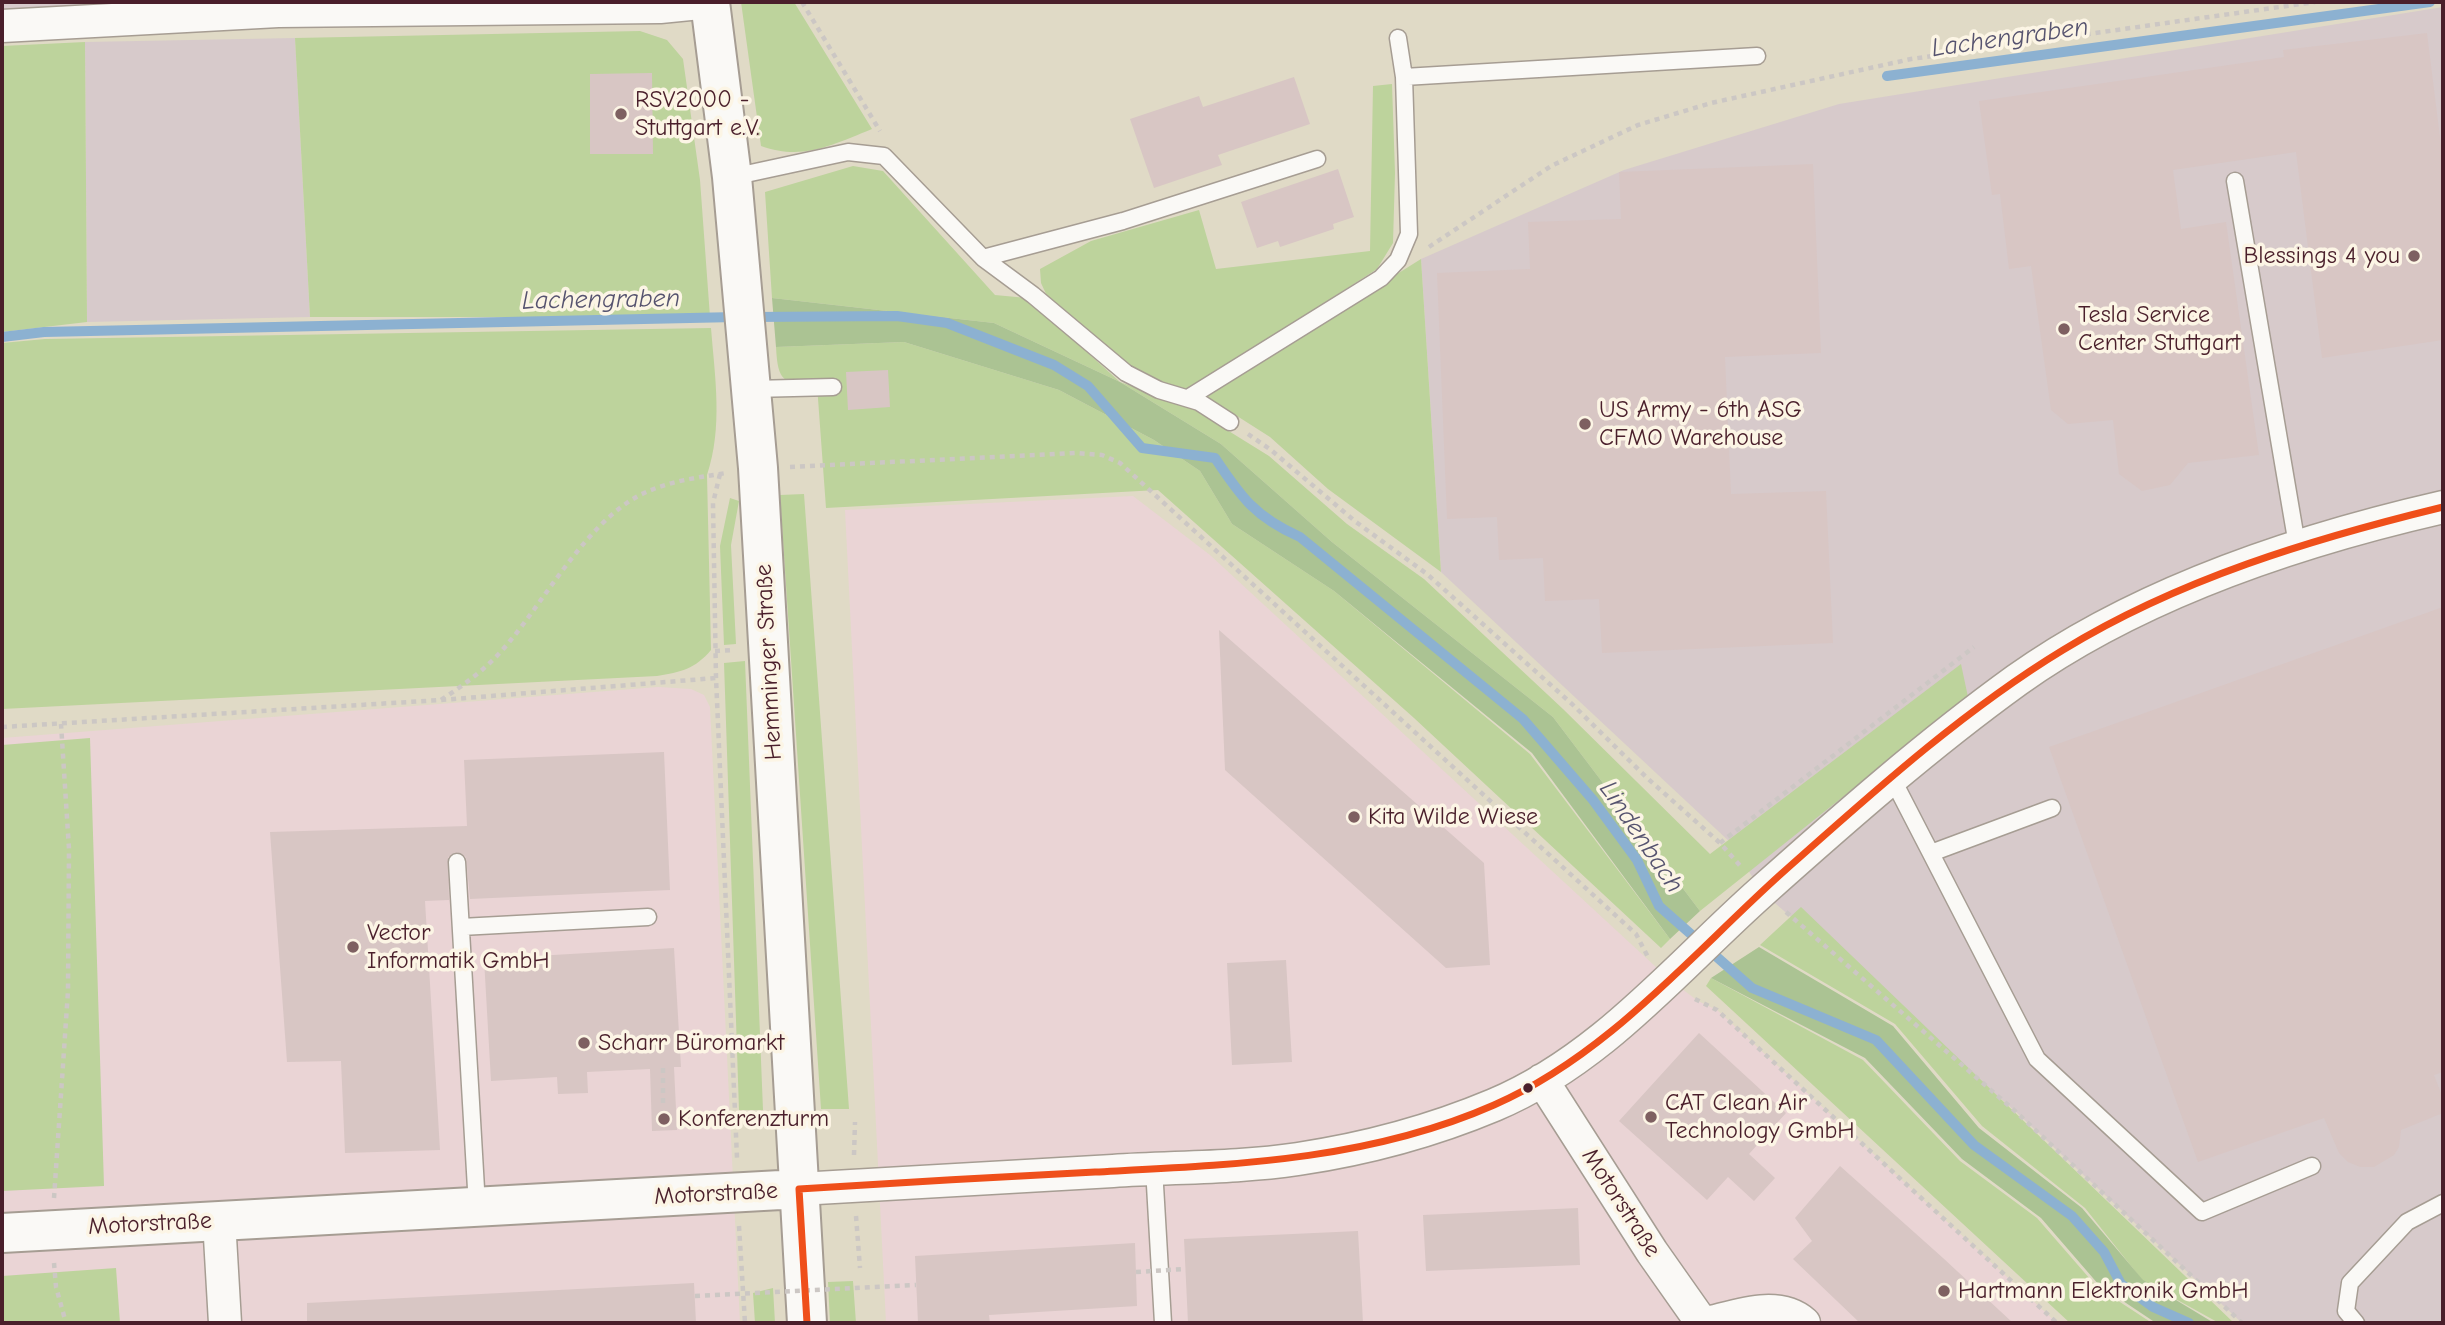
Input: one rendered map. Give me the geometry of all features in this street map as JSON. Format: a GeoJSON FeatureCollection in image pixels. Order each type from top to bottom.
{"type":"FeatureCollection","features":[{"type":"Feature","properties":{"kind":"main road","name":"Hemminger Straße"},"geometry":{"type":"LineString","coordinates":[[710,2],[732,177],[758,468],[807,1323]]}},
{"type":"Feature","properties":{"kind":"main road","name":"Motorstraße"},"geometry":{"type":"LineString","coordinates":[[2,1233],[799,1189]]}},
{"type":"Feature","properties":{"kind":"street"},"geometry":{"type":"LineString","coordinates":[[2,26],[278,11],[660,7],[710,2]]}},
{"type":"Feature","properties":{"kind":"street","name":"Motorstraße"},"geometry":{"type":"LineString","coordinates":[[799,1189],[1294,1160],[1358,1149],[1418,1133],[1496,1104],[1542,1080],[1583,1054],[1892,778],[1942,736],[2020,678],[2113,623],[2208,580],[2297,545],[2443,507]]}},
{"type":"Feature","properties":{"kind":"street","name":"Motorstraße"},"geometry":{"type":"LineString","coordinates":[[1542,1080],[1652,1252],[1705,1323],[1774,1311],[1795,1315],[1804,1323]]}},
{"type":"Feature","properties":{"kind":"street"},"geometry":{"type":"LineString","coordinates":[[219,1220],[225,1323]]}},
{"type":"Feature","properties":{"kind":"lane"},"geometry":{"type":"LineString","coordinates":[[1188,398],[1381,278],[1398,260],[1409,234],[1404,77],[1398,38]]}},
{"type":"Feature","properties":{"kind":"lane"},"geometry":{"type":"LineString","coordinates":[[1404,77],[1757,56]]}},
{"type":"Feature","properties":{"kind":"lane"},"geometry":{"type":"LineString","coordinates":[[732,177],[848,152],[884,156],[983,258],[1033,295],[1126,373],[1159,390],[1188,398],[1230,422]]}},
{"type":"Feature","properties":{"kind":"lane"},"geometry":{"type":"LineString","coordinates":[[983,258],[1123,221],[1317,159]]}},
{"type":"Feature","properties":{"kind":"lane"},"geometry":{"type":"LineString","coordinates":[[2235,181],[2297,545]]}},
{"type":"Feature","properties":{"kind":"lane"},"geometry":{"type":"LineString","coordinates":[[751,374],[834,387]]}},
{"type":"Feature","properties":{"kind":"lane"},"geometry":{"type":"LineString","coordinates":[[1892,778],[2038,1059],[2202,1212],[2312,1166]]}},
{"type":"Feature","properties":{"kind":"lane"},"geometry":{"type":"LineString","coordinates":[[1931,853],[2052,808]]}},
{"type":"Feature","properties":{"kind":"lane"},"geometry":{"type":"LineString","coordinates":[[457,862],[477,1206]]}},
{"type":"Feature","properties":{"kind":"lane"},"geometry":{"type":"LineString","coordinates":[[461,927],[648,916]]}},
{"type":"Feature","properties":{"kind":"lane"},"geometry":{"type":"LineString","coordinates":[[1154,1168],[1163,1323]]}},
{"type":"Feature","properties":{"kind":"lane"},"geometry":{"type":"LineString","coordinates":[[2356,1323],[2346,1311],[2350,1283],[2407,1222],[2443,1203]]}},
{"type":"Feature","properties":{"kind":"path"},"geometry":{"type":"LineString","coordinates":[[802,2],[880,131],[884,156]]}},
{"type":"Feature","properties":{"kind":"path"},"geometry":{"type":"LineString","coordinates":[[1426,249],[1551,166],[1638,125],[1711,103],[1911,59],[2315,2]]}},
{"type":"Feature","properties":{"kind":"path"},"geometry":{"type":"LineString","coordinates":[[758,468],[1076,453],[1102,455],[1120,463],[1636,934],[1646,956],[1677,972],[1698,1001],[1717,1010],[2057,1323]]}},
{"type":"Feature","properties":{"kind":"path"},"geometry":{"type":"LineString","coordinates":[[441,700],[483,670],[509,643],[585,544],[620,508],[659,486],[684,478],[720,474],[713,503],[716,678],[745,1323]]}},
{"type":"Feature","properties":{"kind":"path"},"geometry":{"type":"LineString","coordinates":[[1720,844],[1974,647]]}},
{"type":"Feature","properties":{"kind":"path"},"geometry":{"type":"LineString","coordinates":[[2,727],[441,700],[716,678]]}},
{"type":"Feature","properties":{"kind":"path"},"geometry":{"type":"LineString","coordinates":[[61,723],[69,849],[68,991],[54,1230],[56,1287],[66,1323]]}},
{"type":"Feature","properties":{"kind":"path"},"geometry":{"type":"LineString","coordinates":[[663,1068],[663,1108]]}},
{"type":"Feature","properties":{"kind":"path"},"geometry":{"type":"LineString","coordinates":[[1136,1272],[1185,1269]]}},
{"type":"Feature","properties":{"kind":"path"},"geometry":{"type":"LineString","coordinates":[[695,1296],[916,1285]]}},
{"type":"Feature","properties":{"kind":"shaded area"},"geometry":{"type":"Polygon","coordinates":[[[2,2],[217,2],[2,11],[2,2]]]}},
{"type":"Feature","properties":{"kind":"shaded area"},"geometry":{"type":"Polygon","coordinates":[[[2443,7],[2443,1323],[2242,1323],[2015,1111],[1761,891],[1732,844],[1441,572],[1421,259],[1624,170],[1839,104],[2443,7]]]}},
{"type":"Feature","properties":{"kind":"shaded area"},"geometry":{"type":"Polygon","coordinates":[[[295,38],[310,317],[87,322],[85,42],[295,38]]]}},
{"type":"Feature","properties":{"kind":"shaded area"},"geometry":{"type":"Polygon","coordinates":[[[1133,496],[1210,555],[1670,980],[1698,1001],[1717,1010],[2057,1323],[886,1323],[845,510],[1133,496]]]}},
{"type":"Feature","properties":{"kind":"shaded area"},"geometry":{"type":"Polygon","coordinates":[[[658,687],[691,689],[704,695],[710,707],[740,1323],[2,1323],[2,738],[658,687]]]}},
{"type":"Feature","properties":{"kind":"green space"},"geometry":{"type":"Polygon","coordinates":[[[741,2],[794,2],[872,129],[830,145],[804,151],[790,152],[761,146],[741,2]]]}},
{"type":"Feature","properties":{"kind":"green space"},"geometry":{"type":"Polygon","coordinates":[[[640,31],[667,40],[683,59],[700,180],[710,317],[310,317],[295,38],[640,31]]]}},
{"type":"Feature","properties":{"kind":"green space"},"geometry":{"type":"Polygon","coordinates":[[[85,42],[87,322],[2,332],[2,46],[85,42]]]}},
{"type":"Feature","properties":{"kind":"green space"},"geometry":{"type":"Polygon","coordinates":[[[1392,84],[1395,173],[1393,243],[1377,269],[1186,392],[1130,367],[1047,296],[1041,283],[1040,269],[1091,241],[1199,210],[1216,269],[1370,251],[1373,86],[1392,84]]]}},
{"type":"Feature","properties":{"kind":"green space"},"geometry":{"type":"Polygon","coordinates":[[[853,166],[883,171],[995,295],[1027,298],[1120,382],[994,323],[772,298],[765,192],[853,166]]]}},
{"type":"Feature","properties":{"kind":"green space"},"geometry":{"type":"Polygon","coordinates":[[[1421,259],[1441,572],[1328,489],[1270,437],[1204,395],[1421,259]]]}},
{"type":"Feature","properties":{"kind":"green space"},"geometry":{"type":"Polygon","coordinates":[[[772,298],[994,323],[1120,382],[1221,444],[1332,542],[1553,717],[1700,911],[1670,939],[1532,753],[1334,591],[1232,524],[1200,471],[1154,440],[1059,390],[904,342],[776,347],[772,298]]]}},
{"type":"Feature","properties":{"kind":"green space"},"geometry":{"type":"Polygon","coordinates":[[[711,328],[716,421],[707,475],[711,650],[693,666],[657,676],[2,709],[2,343],[45,339],[711,328]]]}},
{"type":"Feature","properties":{"kind":"green space"},"geometry":{"type":"Polygon","coordinates":[[[904,342],[1059,390],[1154,440],[1200,471],[1232,524],[1334,591],[1530,754],[1670,939],[1661,948],[1414,718],[1158,490],[826,508],[817,385],[785,379],[778,368],[776,347],[904,342]]]}},
{"type":"Feature","properties":{"kind":"green space"},"geometry":{"type":"Polygon","coordinates":[[[1120,382],[1190,407],[1269,456],[1347,524],[1424,579],[1563,709],[1710,854],[1961,664],[1968,697],[1700,911],[1553,717],[1332,542],[1221,444],[1120,382]]]}},
{"type":"Feature","properties":{"kind":"green space"},"geometry":{"type":"Polygon","coordinates":[[[804,494],[849,1109],[821,1109],[780,495],[804,494]]]}},
{"type":"Feature","properties":{"kind":"green space"},"geometry":{"type":"Polygon","coordinates":[[[730,498],[739,501],[731,545],[736,644],[724,645],[720,546],[730,498]]]}},
{"type":"Feature","properties":{"kind":"green space"},"geometry":{"type":"Polygon","coordinates":[[[745,661],[763,1110],[739,1110],[724,663],[745,661]]]}},
{"type":"Feature","properties":{"kind":"green space"},"geometry":{"type":"Polygon","coordinates":[[[90,738],[104,1186],[2,1191],[2,745],[90,738]]]}},
{"type":"Feature","properties":{"kind":"green space"},"geometry":{"type":"Polygon","coordinates":[[[1801,907],[2234,1323],[2219,1323],[2143,1281],[2085,1208],[1982,1126],[1895,1024],[1760,945],[1801,907]]]}},
{"type":"Feature","properties":{"kind":"green space"},"geometry":{"type":"Polygon","coordinates":[[[1759,947],[1893,1026],[1979,1128],[2082,1208],[2143,1280],[2214,1323],[2156,1323],[2099,1285],[2041,1218],[1962,1159],[1865,1058],[1711,978],[1759,947]]]}},
{"type":"Feature","properties":{"kind":"green space"},"geometry":{"type":"Polygon","coordinates":[[[1711,978],[1863,1060],[1960,1161],[2037,1218],[2097,1287],[2152,1323],[2070,1323],[1706,986],[1711,978]]]}},
{"type":"Feature","properties":{"kind":"green space"},"geometry":{"type":"Polygon","coordinates":[[[116,1268],[120,1323],[2,1323],[2,1276],[116,1268]]]}},
{"type":"Feature","properties":{"kind":"green space"},"geometry":{"type":"Polygon","coordinates":[[[853,1281],[856,1323],[830,1323],[828,1282],[853,1281]]]}},
{"type":"Feature","properties":{"kind":"green space"},"geometry":{"type":"Polygon","coordinates":[[[773,1288],[775,1323],[755,1323],[753,1293],[773,1288]]]}},
{"type":"Feature","properties":{"kind":"building"},"geometry":{"type":"Polygon","coordinates":[[[2427,33],[2443,161],[2443,340],[2322,358],[2296,152],[2173,170],[2181,229],[2226,222],[2259,455],[2188,463],[2170,485],[2142,491],[2119,474],[2113,420],[2068,424],[2051,410],[2031,266],[2009,269],[2000,194],[1992,195],[1979,101],[2284,57],[2283,50],[2427,33]]]}},
{"type":"Feature","properties":{"kind":"building","name":"RSV2000 - Stuttgart e.V."},"geometry":{"type":"Polygon","coordinates":[[[652,73],[653,154],[590,154],[590,74],[652,73]]]}},
{"type":"Feature","properties":{"kind":"building"},"geometry":{"type":"Polygon","coordinates":[[[1294,77],[1310,124],[1218,155],[1222,165],[1154,188],[1130,119],[1199,96],[1203,107],[1294,77]]]}},
{"type":"Feature","properties":{"kind":"building","name":"US Army - 6th ASG CFMO Warehouse"},"geometry":{"type":"Polygon","coordinates":[[[1813,164],[1821,353],[1725,357],[1731,494],[1826,491],[1833,643],[1602,653],[1599,599],[1545,601],[1543,558],[1499,560],[1497,517],[1447,519],[1437,273],[1530,269],[1528,222],[1621,219],[1619,172],[1813,164]]]}},
{"type":"Feature","properties":{"kind":"building"},"geometry":{"type":"Polygon","coordinates":[[[1338,169],[1354,217],[1333,224],[1334,229],[1280,247],[1278,241],[1257,248],[1241,202],[1338,169]]]}},
{"type":"Feature","properties":{"kind":"building"},"geometry":{"type":"Polygon","coordinates":[[[888,370],[890,407],[848,410],[846,372],[888,370]]]}},
{"type":"Feature","properties":{"kind":"building"},"geometry":{"type":"Polygon","coordinates":[[[2443,607],[2443,1072],[2434,1075],[2443,1098],[2443,1113],[2401,1130],[2399,1147],[2394,1155],[2374,1167],[2360,1167],[2348,1162],[2339,1153],[2324,1118],[2198,1162],[2049,747],[2443,607]]]}},
{"type":"Feature","properties":{"kind":"building","name":"Kita Wilde Wiese"},"geometry":{"type":"Polygon","coordinates":[[[1219,630],[1484,863],[1490,965],[1446,968],[1225,770],[1219,630]]]}},
{"type":"Feature","properties":{"kind":"building"},"geometry":{"type":"Polygon","coordinates":[[[664,752],[670,890],[470,899],[466,857],[457,852],[448,857],[449,900],[425,901],[440,1150],[345,1153],[341,1061],[287,1062],[270,832],[467,826],[464,760],[664,752]]]}},
{"type":"Feature","properties":{"kind":"building","name":"Scharr Büromarkt"},"geometry":{"type":"Polygon","coordinates":[[[674,948],[681,1067],[674,1067],[677,1130],[652,1131],[650,1069],[587,1072],[588,1093],[558,1094],[557,1077],[491,1081],[484,959],[674,948]]]}},
{"type":"Feature","properties":{"kind":"building"},"geometry":{"type":"Polygon","coordinates":[[[1286,960],[1292,1062],[1232,1065],[1227,963],[1286,960]]]}},
{"type":"Feature","properties":{"kind":"building","name":"CAT Clean Air Technology GmbH"},"geometry":{"type":"Polygon","coordinates":[[[1699,1033],[1786,1113],[1749,1154],[1775,1178],[1754,1201],[1728,1177],[1707,1200],[1619,1121],[1699,1033]]]}},
{"type":"Feature","properties":{"kind":"building"},"geometry":{"type":"Polygon","coordinates":[[[1840,1166],[2013,1323],[1860,1323],[1793,1259],[1812,1241],[1795,1218],[1840,1166]]]}},
{"type":"Feature","properties":{"kind":"building"},"geometry":{"type":"Polygon","coordinates":[[[1578,1208],[1580,1265],[1426,1271],[1423,1215],[1578,1208]]]}},
{"type":"Feature","properties":{"kind":"building"},"geometry":{"type":"Polygon","coordinates":[[[1358,1231],[1363,1323],[1188,1323],[1184,1239],[1358,1231]]]}},
{"type":"Feature","properties":{"kind":"building"},"geometry":{"type":"Polygon","coordinates":[[[1135,1243],[1137,1306],[989,1315],[990,1323],[918,1323],[915,1256],[1135,1243]]]}},
{"type":"Feature","properties":{"kind":"building"},"geometry":{"type":"Polygon","coordinates":[[[694,1283],[696,1323],[307,1323],[307,1303],[694,1283]]]}},
{"type":"Feature","properties":{"kind":"waterway","name":"Lachengraben"},"geometry":{"type":"LineString","coordinates":[[1887,76],[2430,2]]}},
{"type":"Feature","properties":{"kind":"waterway","name":"Lindenbach"},"geometry":{"type":"LineString","coordinates":[[751,317],[897,316],[947,323],[1054,365],[1088,386],[1142,448],[1215,458],[1250,505],[1271,522],[1300,537],[1523,719],[1593,800],[1637,860],[1659,906],[1752,988],[1876,1040],[1974,1145],[2072,1216],[2104,1252],[2121,1284],[2153,1307],[2189,1323]]}},
{"type":"Feature","properties":{"kind":"waterway","name":"Lachengraben"},"geometry":{"type":"LineString","coordinates":[[2,337],[44,332],[736,317]]}},
{"type":"Feature","properties":{"kind":"transit line"},"geometry":{"type":"LineString","coordinates":[[799,1189],[1197,1166],[1298,1157],[1397,1138],[1446,1124],[1494,1105],[1535,1084],[1611,1032],[1781,874],[1882,785],[1988,700],[2063,650],[2153,602],[2247,564],[2345,533],[2443,507]]}},
{"type":"Feature","properties":{"kind":"transit line"},"geometry":{"type":"LineString","coordinates":[[799,1189],[807,1323]]}},
{"type":"Feature","properties":{"kind":"place","name":"RSV2000 - Stuttgart e.V."},"geometry":{"type":"Point","coordinates":[621,114]}},
{"type":"Feature","properties":{"kind":"place","name":"Blessings 4 you"},"geometry":{"type":"Point","coordinates":[2414,256]}},
{"type":"Feature","properties":{"kind":"place","name":"Tesla Service Center Stuttgart"},"geometry":{"type":"Point","coordinates":[2064,329]}},
{"type":"Feature","properties":{"kind":"place","name":"US Army - 6th ASG CFMO Warehouse"},"geometry":{"type":"Point","coordinates":[1585,424]}},
{"type":"Feature","properties":{"kind":"place","name":"Kita Wilde Wiese"},"geometry":{"type":"Point","coordinates":[1354,817]}},
{"type":"Feature","properties":{"kind":"place","name":"Vector Informatik GmbH"},"geometry":{"type":"Point","coordinates":[353,947]}},
{"type":"Feature","properties":{"kind":"place","name":"Scharr Büromarkt"},"geometry":{"type":"Point","coordinates":[584,1043]}},
{"type":"Feature","properties":{"kind":"place","name":"CAT Clean Air Technology GmbH"},"geometry":{"type":"Point","coordinates":[1651,1117]}},
{"type":"Feature","properties":{"kind":"place","name":"Konferenzturm"},"geometry":{"type":"Point","coordinates":[664,1119]}},
{"type":"Feature","properties":{"kind":"place","name":"Hartmann Elektronik GmbH"},"geometry":{"type":"Point","coordinates":[1944,1291]}}]}
